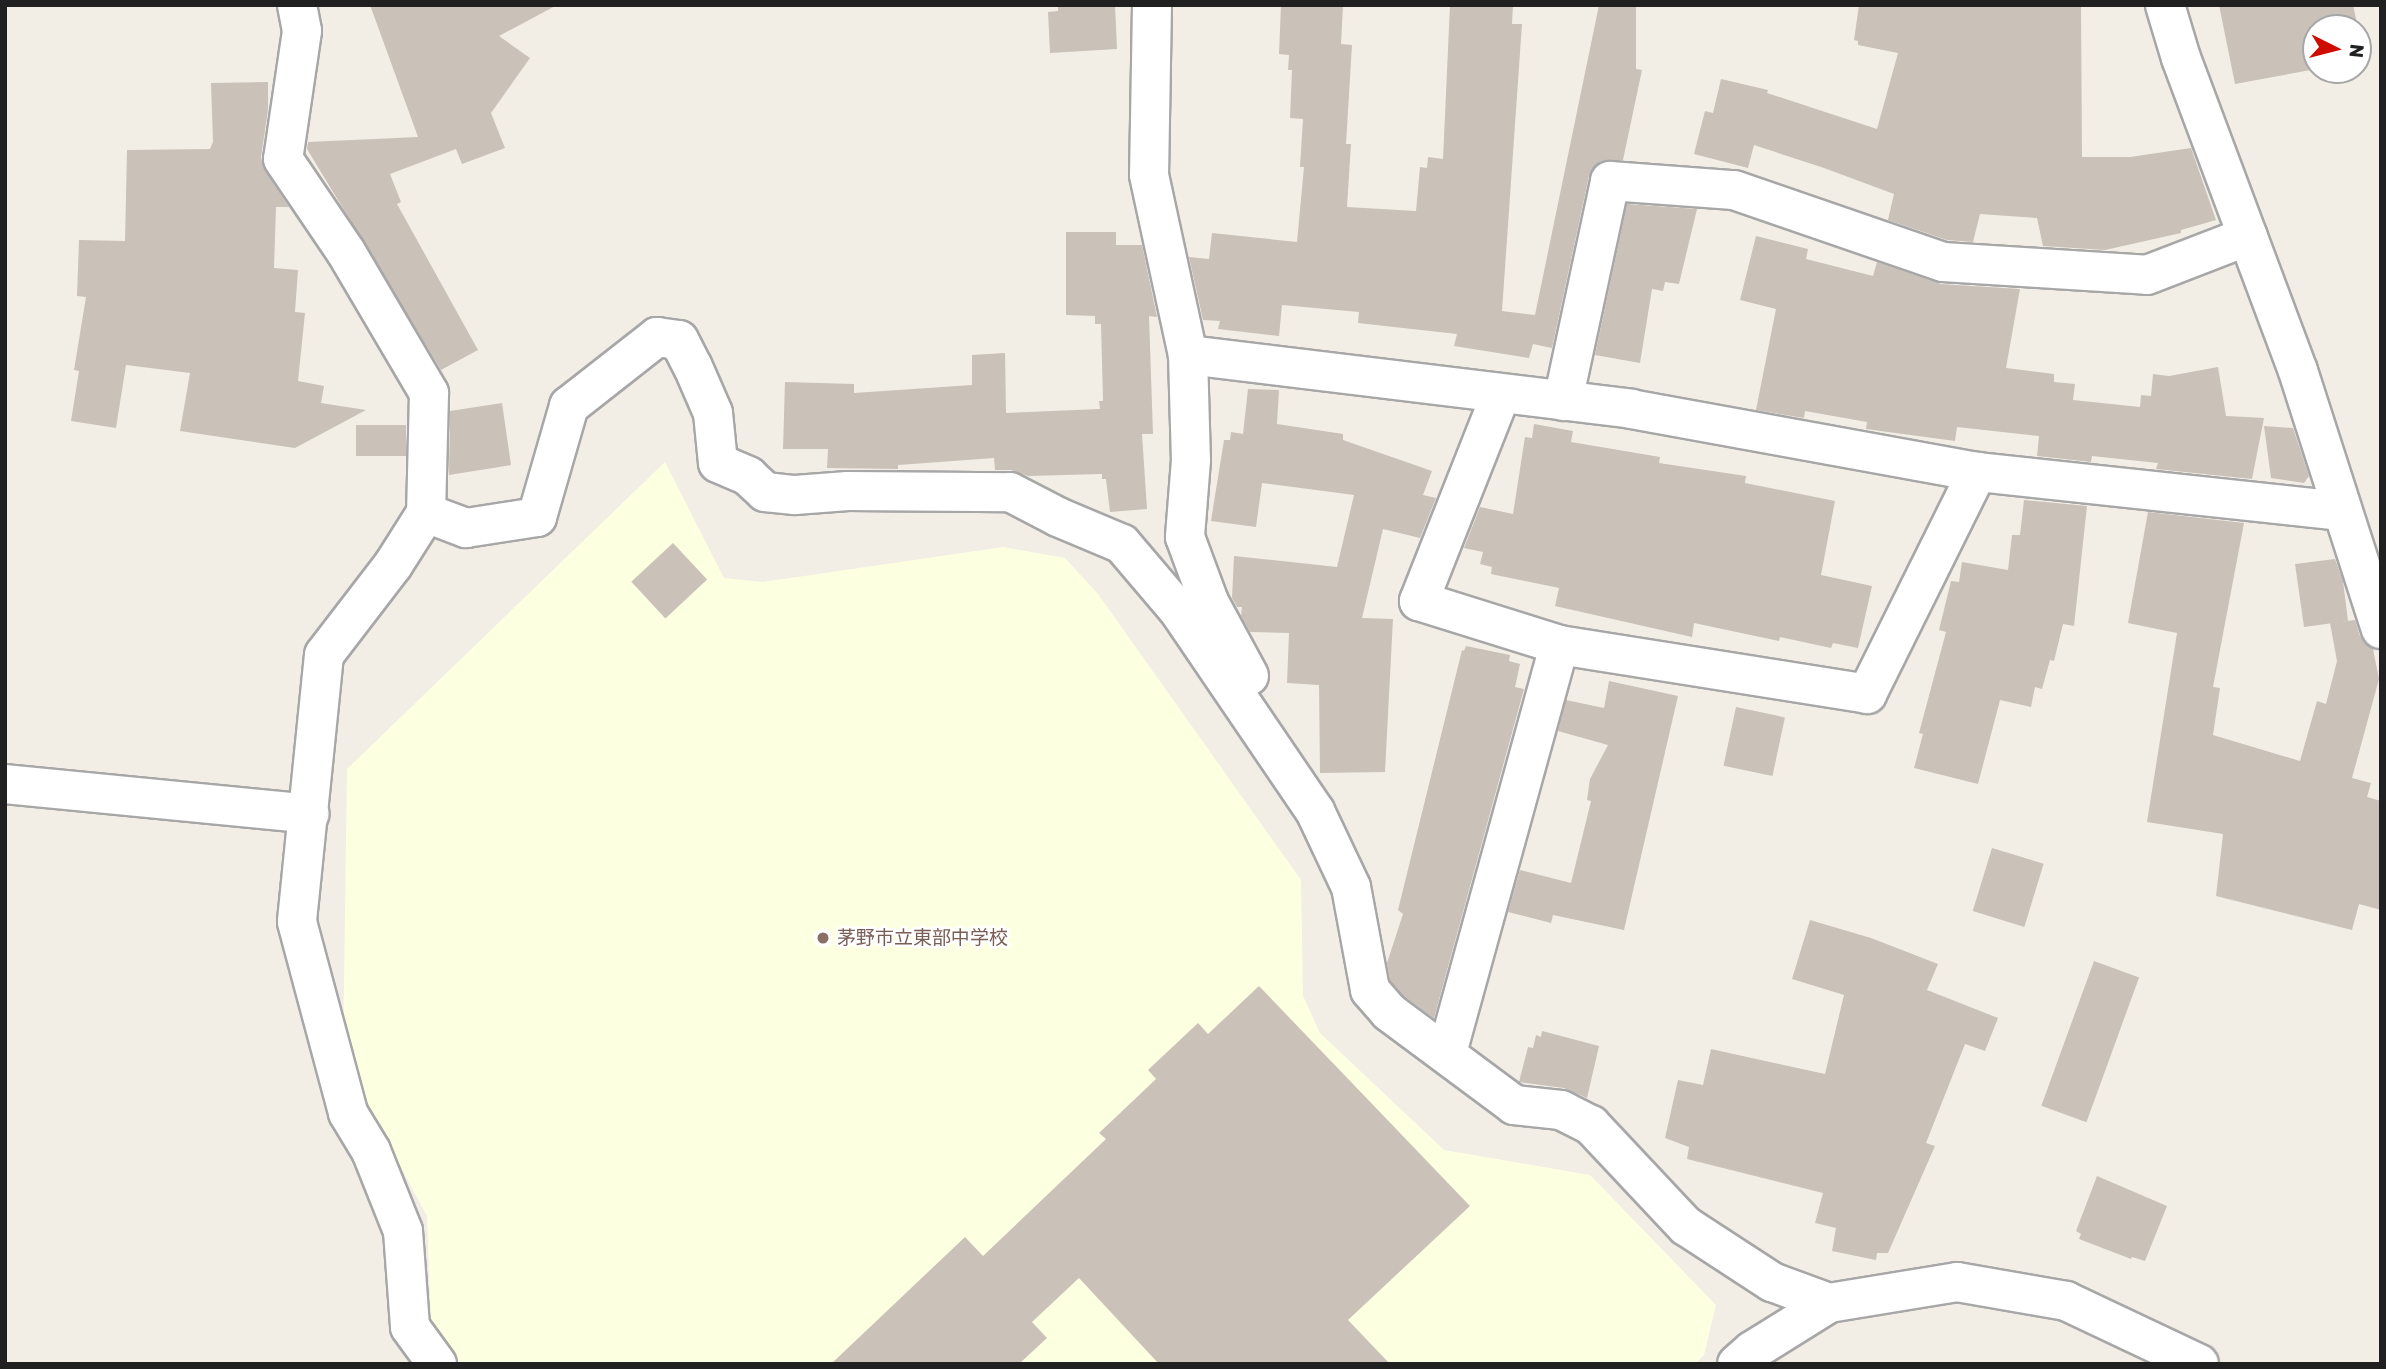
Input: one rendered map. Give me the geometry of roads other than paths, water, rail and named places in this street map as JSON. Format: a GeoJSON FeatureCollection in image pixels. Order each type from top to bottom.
{"type":"FeatureCollection","features":[{"type":"Feature","properties":{"kind":"street"},"geometry":{"type":"LineString","coordinates":[[297,5],[302,31],[283,159],[346,252],[429,393],[426,513],[393,565],[324,655],[297,922],[348,1113],[371,1151],[403,1230],[410,1327],[437,1364]]}},
{"type":"Feature","properties":{"kind":"street"},"geometry":{"type":"LineString","coordinates":[[1152,5],[1149,176],[1188,355],[1191,460],[1185,537],[1209,602],[1266,707],[1256,727]]}},
{"type":"Feature","properties":{"kind":"street"},"geometry":{"type":"LineString","coordinates":[[2165,5],[2181,58],[2298,371],[2381,629]]}},
{"type":"Feature","properties":{"kind":"street"},"geometry":{"type":"LineString","coordinates":[[1563,401],[1611,181],[1734,190],[1943,262],[2147,275],[2248,236]]}},
{"type":"Feature","properties":{"kind":"street"},"geometry":{"type":"LineString","coordinates":[[426,513],[466,528],[537,517],[551,459],[569,406],[657,337],[679,340],[713,413],[718,463],[748,476],[765,492],[795,495],[848,491],[1010,492],[1122,544],[1179,611],[1315,811],[1351,887],[1370,990],[1389,1012],[1514,1105],[1561,1110],[1591,1125],[1686,1226],[1772,1282],[1829,1303]]}},
{"type":"Feature","properties":{"kind":"street"},"geometry":{"type":"LineString","coordinates":[[1188,355],[1631,408],[1978,472],[2342,511]]}},
{"type":"Feature","properties":{"kind":"street"},"geometry":{"type":"LineString","coordinates":[[1501,394],[1419,601],[1559,645],[1867,694],[1978,472]]}},
{"type":"Feature","properties":{"kind":"street"},"geometry":{"type":"LineString","coordinates":[[1447,1053],[1559,645]]}},
{"type":"Feature","properties":{"kind":"street"},"geometry":{"type":"LineString","coordinates":[[5,784],[310,814]]}},
{"type":"Feature","properties":{"kind":"street"},"geometry":{"type":"LineString","coordinates":[[1737,1364],[1752,1351],[1829,1303],[1957,1282],[2066,1301],[2199,1364]]}},
{"type":"Feature","properties":{"kind":"place","name":"茅野市立東部中学校"},"geometry":{"type":"Point","coordinates":[823,938]}}]}
